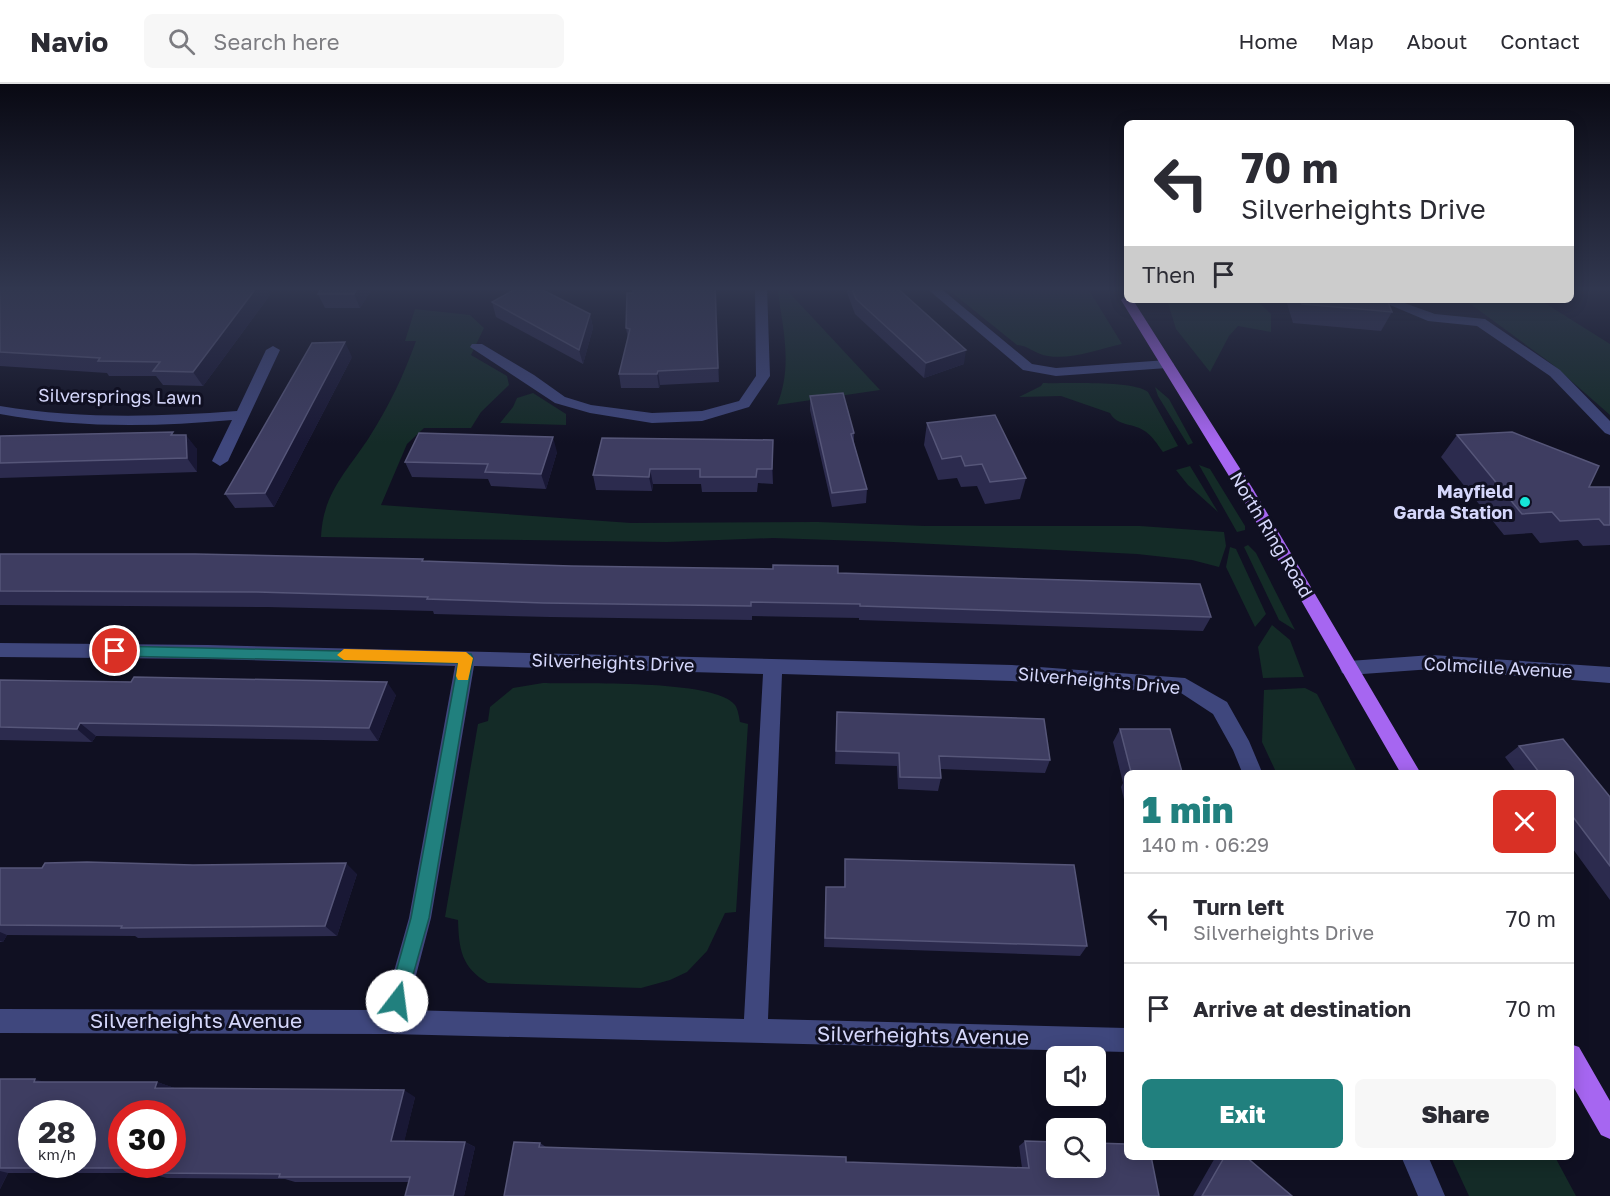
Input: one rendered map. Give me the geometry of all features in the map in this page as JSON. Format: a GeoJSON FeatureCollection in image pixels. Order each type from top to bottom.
{"type":"FeatureCollection","features":[{"type":"Feature","properties":{"kind":"main road","name":"North Ring Road"},"geometry":{"type":"LineString","coordinates":[[1152,339],[1246,493],[1409,770]]}},
{"type":"Feature","properties":{"kind":"main road"},"geometry":{"type":"LineString","coordinates":[[1574,1063],[1610,1126]]}},
{"type":"Feature","properties":{"kind":"street"},"geometry":{"type":"LineString","coordinates":[[477,347],[529,378],[560,400],[590,409],[652,418],[702,416],[744,404],[763,376],[762,339]]}},
{"type":"Feature","properties":{"kind":"street"},"geometry":{"type":"LineString","coordinates":[[993,339],[1028,367],[1056,372],[1167,364]]}},
{"type":"Feature","properties":{"kind":"street"},"geometry":{"type":"LineString","coordinates":[[1504,339],[1555,374],[1610,430]]}},
{"type":"Feature","properties":{"kind":"street"},"geometry":{"type":"LineString","coordinates":[[220,461],[273,350]]}},
{"type":"Feature","properties":{"kind":"street","name":"Silversprings Lawn"},"geometry":{"type":"LineString","coordinates":[[0,410],[56,418],[92,419],[192,419],[241,415]]}},
{"type":"Feature","properties":{"kind":"street","name":"Silverheights Drive"},"geometry":{"type":"LineString","coordinates":[[0,650],[208,652],[1012,673],[1185,686],[1220,708],[1242,747],[1251,770]]}},
{"type":"Feature","properties":{"kind":"street"},"geometry":{"type":"LineString","coordinates":[[392,1022],[420,918],[466,658]]}},
{"type":"Feature","properties":{"kind":"street","name":"Colmcille Avenue"},"geometry":{"type":"LineString","coordinates":[[1349,668],[1432,662],[1610,675]]}},
{"type":"Feature","properties":{"kind":"street"},"geometry":{"type":"LineString","coordinates":[[755,1032],[773,667]]}},
{"type":"Feature","properties":{"kind":"street","name":"Silverheights Avenue"},"geometry":{"type":"LineString","coordinates":[[0,1021],[392,1022],[1124,1040]]}},
{"type":"Feature","properties":{"kind":"street"},"geometry":{"type":"LineString","coordinates":[[1416,1160],[1432,1196]]}},
{"type":"Feature","properties":{"kind":"green space"},"geometry":{"type":"Polygon","coordinates":[[[406,339],[479,339],[471,355],[507,376],[509,385],[481,412],[471,428],[424,428],[407,444],[381,505],[631,523],[818,522],[925,526],[1140,526],[1224,532],[1226,546],[1219,567],[1192,560],[1137,554],[893,542],[773,538],[667,542],[321,537],[326,507],[331,495],[370,436],[406,367],[416,341],[405,341],[406,339]]]}},
{"type":"Feature","properties":{"kind":"green space"},"geometry":{"type":"Polygon","coordinates":[[[784,339],[832,339],[880,390],[777,405],[785,376],[784,339]]]}},
{"type":"Feature","properties":{"kind":"green space"},"geometry":{"type":"Polygon","coordinates":[[[1009,339],[1119,339],[1122,344],[1057,357],[1044,355],[1017,345],[1009,339]]]}},
{"type":"Feature","properties":{"kind":"green space"},"geometry":{"type":"Polygon","coordinates":[[[1184,339],[1227,339],[1210,372],[1184,339]]]}},
{"type":"Feature","properties":{"kind":"green space"},"geometry":{"type":"Polygon","coordinates":[[[1518,339],[1602,339],[1610,344],[1610,415],[1552,364],[1518,339]]]}},
{"type":"Feature","properties":{"kind":"green space"},"geometry":{"type":"Polygon","coordinates":[[[1043,383],[1098,383],[1140,388],[1148,392],[1178,446],[1163,452],[1152,437],[1143,430],[1117,420],[1110,413],[1061,396],[1019,397],[1043,383]]]}},
{"type":"Feature","properties":{"kind":"green space"},"geometry":{"type":"Polygon","coordinates":[[[1155,387],[1169,399],[1193,443],[1188,445],[1158,396],[1155,387]]]}},
{"type":"Feature","properties":{"kind":"green space"},"geometry":{"type":"Polygon","coordinates":[[[533,393],[566,414],[566,425],[500,423],[517,398],[533,393]]]}},
{"type":"Feature","properties":{"kind":"green space"},"geometry":{"type":"Polygon","coordinates":[[[1199,465],[1210,469],[1245,526],[1245,530],[1237,532],[1199,465]]]}},
{"type":"Feature","properties":{"kind":"green space"},"geometry":{"type":"Polygon","coordinates":[[[1190,466],[1218,512],[1188,485],[1176,470],[1190,466]]]}},
{"type":"Feature","properties":{"kind":"green space"},"geometry":{"type":"Polygon","coordinates":[[[1248,545],[1256,553],[1295,630],[1279,620],[1244,547],[1248,545]]]}},
{"type":"Feature","properties":{"kind":"green space"},"geometry":{"type":"Polygon","coordinates":[[[1230,547],[1236,549],[1266,614],[1255,627],[1226,567],[1230,547]]]}},
{"type":"Feature","properties":{"kind":"green space"},"geometry":{"type":"Polygon","coordinates":[[[1272,625],[1290,640],[1304,677],[1263,678],[1258,647],[1272,625]]]}},
{"type":"Feature","properties":{"kind":"green space"},"geometry":{"type":"Polygon","coordinates":[[[543,683],[645,685],[702,691],[723,697],[735,705],[740,722],[748,724],[736,912],[725,913],[707,951],[687,972],[670,980],[641,988],[488,983],[472,970],[463,956],[458,920],[445,917],[478,724],[488,721],[490,707],[513,688],[543,683]]]}},
{"type":"Feature","properties":{"kind":"green space"},"geometry":{"type":"Polygon","coordinates":[[[1305,688],[1317,694],[1356,770],[1275,770],[1262,742],[1264,690],[1305,688]]]}},
{"type":"Feature","properties":{"kind":"green space"},"geometry":{"type":"Polygon","coordinates":[[[1452,1160],[1557,1160],[1576,1196],[1469,1196],[1452,1160]]]}},
{"type":"Feature","properties":{"kind":"building"},"geometry":{"type":"Polygon","coordinates":[[[0,339],[218,339],[193,372],[153,371],[160,362],[98,361],[100,358],[0,352],[0,339]]]}},
{"type":"Feature","properties":{"kind":"building"},"geometry":{"type":"Polygon","coordinates":[[[559,339],[582,339],[579,350],[559,339]]]}},
{"type":"Feature","properties":{"kind":"building"},"geometry":{"type":"Polygon","coordinates":[[[628,339],[717,339],[718,368],[658,371],[657,374],[619,374],[628,339]]]}},
{"type":"Feature","properties":{"kind":"building"},"geometry":{"type":"Polygon","coordinates":[[[900,339],[954,339],[966,350],[926,363],[900,339]]]}},
{"type":"Feature","properties":{"kind":"building"},"geometry":{"type":"Polygon","coordinates":[[[345,342],[265,493],[225,494],[312,343],[345,342]]]}},
{"type":"Feature","properties":{"kind":"building"},"geometry":{"type":"Polygon","coordinates":[[[843,393],[854,433],[851,434],[867,489],[832,493],[810,396],[843,393]]]}},
{"type":"Feature","properties":{"kind":"building"},"geometry":{"type":"Polygon","coordinates":[[[995,415],[1026,478],[990,482],[982,464],[965,466],[961,456],[942,459],[927,423],[995,415]]]}},
{"type":"Feature","properties":{"kind":"building"},"geometry":{"type":"Polygon","coordinates":[[[173,432],[171,435],[186,435],[187,458],[0,463],[0,436],[173,432]]]}},
{"type":"Feature","properties":{"kind":"building"},"geometry":{"type":"Polygon","coordinates":[[[1512,432],[1599,466],[1589,487],[1610,487],[1610,525],[1604,525],[1599,519],[1560,521],[1552,512],[1522,514],[1457,435],[1512,432]]]}},
{"type":"Feature","properties":{"kind":"building"},"geometry":{"type":"Polygon","coordinates":[[[419,433],[553,437],[541,474],[485,472],[488,464],[405,462],[419,433]]]}},
{"type":"Feature","properties":{"kind":"building"},"geometry":{"type":"Polygon","coordinates":[[[602,438],[773,440],[772,469],[757,469],[756,477],[700,477],[700,469],[650,469],[649,477],[593,475],[602,438]]]}},
{"type":"Feature","properties":{"kind":"building"},"geometry":{"type":"Polygon","coordinates":[[[0,554],[195,554],[423,559],[422,561],[571,566],[773,569],[773,565],[838,566],[838,573],[1200,584],[1211,617],[860,606],[860,604],[751,602],[751,606],[544,603],[257,592],[0,591],[0,554]]]}},
{"type":"Feature","properties":{"kind":"building"},"geometry":{"type":"Polygon","coordinates":[[[134,677],[387,682],[369,728],[80,723],[77,729],[0,727],[0,680],[131,682],[134,677]]]}},
{"type":"Feature","properties":{"kind":"building"},"geometry":{"type":"Polygon","coordinates":[[[837,712],[1044,719],[1050,760],[939,756],[941,778],[900,777],[899,753],[836,751],[837,712]]]}},
{"type":"Feature","properties":{"kind":"building"},"geometry":{"type":"Polygon","coordinates":[[[1120,729],[1170,729],[1181,770],[1130,770],[1120,729]]]}},
{"type":"Feature","properties":{"kind":"building"},"geometry":{"type":"Polygon","coordinates":[[[1563,739],[1610,797],[1610,866],[1574,818],[1574,770],[1537,770],[1519,746],[1563,739]]]}},
{"type":"Feature","properties":{"kind":"building"},"geometry":{"type":"Polygon","coordinates":[[[845,859],[1074,865],[1087,946],[825,938],[826,887],[845,887],[845,859]]]}},
{"type":"Feature","properties":{"kind":"building"},"geometry":{"type":"Polygon","coordinates":[[[45,863],[193,865],[346,863],[325,926],[121,928],[122,926],[0,925],[0,868],[42,868],[45,863]]]}},
{"type":"Feature","properties":{"kind":"building"},"geometry":{"type":"Polygon","coordinates":[[[0,1079],[35,1079],[34,1082],[157,1082],[155,1088],[404,1090],[391,1141],[465,1142],[453,1196],[405,1196],[410,1177],[279,1177],[280,1174],[186,1173],[186,1100],[108,1100],[108,1168],[96,1168],[96,1100],[18,1100],[18,1168],[0,1168],[0,1079]]]}},
{"type":"Feature","properties":{"kind":"building"},"geometry":{"type":"Polygon","coordinates":[[[1025,1141],[1046,1142],[1046,1178],[1106,1178],[1106,1143],[1124,1144],[1124,1160],[1152,1160],[1159,1196],[504,1196],[514,1142],[540,1143],[539,1147],[846,1157],[846,1162],[1029,1168],[1025,1141]]]}},
{"type":"Feature","properties":{"kind":"building"},"geometry":{"type":"Polygon","coordinates":[[[1223,1160],[1250,1160],[1292,1196],[1202,1196],[1223,1160]]]}},
{"type":"Feature","properties":{"kind":"slow traffic"},"geometry":{"type":"LineString","coordinates":[[344,655],[466,658],[463,676]]}},
{"type":"Feature","properties":{"kind":"place","name":"Mayfield Garda Station"},"geometry":{"type":"Point","coordinates":[1525,502]}},
{"type":"Feature","properties":{"kind":"route"},"geometry":{"type":"LineString","coordinates":[[115,651],[466,658],[420,918],[397,1001]]}}]}
